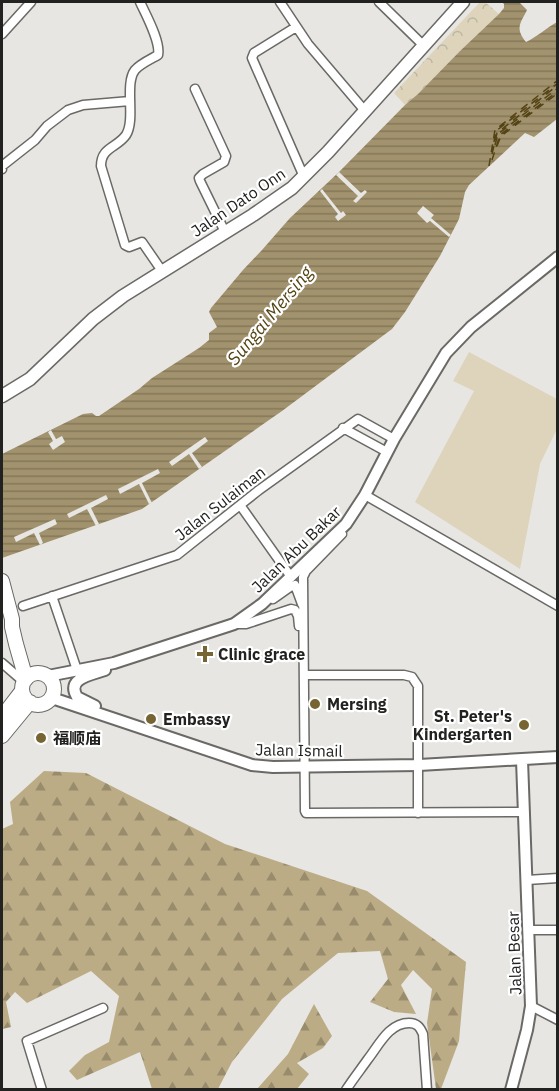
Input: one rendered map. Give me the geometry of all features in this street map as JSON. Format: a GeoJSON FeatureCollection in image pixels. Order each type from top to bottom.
{"type":"FeatureCollection","features":[{"type":"Feature","properties":{"kind":"highway"},"geometry":{"type":"LineString","coordinates":[[2,581],[7,601],[8,625],[12,627],[25,688],[40,705],[52,698],[54,685],[27,656],[18,626],[8,625]]}},
{"type":"Feature","properties":{"kind":"highway"},"geometry":{"type":"LineString","coordinates":[[2,736],[31,675],[37,673],[46,675]]}},
{"type":"Feature","properties":{"kind":"highway"},"geometry":{"type":"LineString","coordinates":[[2,717],[25,688]]}},
{"type":"Feature","properties":{"kind":"main road","name":"Jalan Dato Onn"},"geometry":{"type":"LineString","coordinates":[[2,396],[38,373],[109,306],[280,197],[304,177],[463,2]]}},
{"type":"Feature","properties":{"kind":"street"},"geometry":{"type":"LineString","coordinates":[[2,34],[31,2]]}},
{"type":"Feature","properties":{"kind":"street"},"geometry":{"type":"LineString","coordinates":[[140,2],[159,53],[134,71],[131,79],[130,121],[127,132],[102,157],[101,166],[125,245],[129,247],[142,242],[162,271]]}},
{"type":"Feature","properties":{"kind":"street"},"geometry":{"type":"LineString","coordinates":[[280,2],[324,64],[365,111]]}},
{"type":"Feature","properties":{"kind":"street"},"geometry":{"type":"LineString","coordinates":[[379,2],[423,45]]}},
{"type":"Feature","properties":{"kind":"street"},"geometry":{"type":"LineString","coordinates":[[296,27],[254,54],[252,58],[304,177]]}},
{"type":"Feature","properties":{"kind":"street"},"geometry":{"type":"LineString","coordinates":[[195,89],[226,156],[224,162],[199,178],[225,232]]}},
{"type":"Feature","properties":{"kind":"street"},"geometry":{"type":"LineString","coordinates":[[2,169],[2,166],[68,110],[83,105],[130,101]]}},
{"type":"Feature","properties":{"kind":"street","name":"Jalan Abu Bakar"},"geometry":{"type":"LineString","coordinates":[[46,675],[114,663],[234,624],[262,604],[346,524],[446,353],[471,327],[558,257]]}},
{"type":"Feature","properties":{"kind":"street","name":"Jalan Sulaiman"},"geometry":{"type":"LineString","coordinates":[[23,606],[177,555],[240,505],[358,418],[394,439]]}},
{"type":"Feature","properties":{"kind":"street"},"geometry":{"type":"LineString","coordinates":[[343,428],[387,452]]}},
{"type":"Feature","properties":{"kind":"street"},"geometry":{"type":"LineString","coordinates":[[365,495],[558,606]]}},
{"type":"Feature","properties":{"kind":"street"},"geometry":{"type":"LineString","coordinates":[[240,505],[291,577]]}},
{"type":"Feature","properties":{"kind":"street"},"geometry":{"type":"LineString","coordinates":[[346,524],[345,531],[304,574],[306,813],[523,812]]}},
{"type":"Feature","properties":{"kind":"street"},"geometry":{"type":"LineString","coordinates":[[262,604],[295,585],[299,601],[304,608]]}},
{"type":"Feature","properties":{"kind":"street"},"geometry":{"type":"LineString","coordinates":[[52,596],[77,670]]}},
{"type":"Feature","properties":{"kind":"street"},"geometry":{"type":"LineString","coordinates":[[234,624],[246,624],[291,609],[295,610],[298,616],[300,635],[304,640]]}},
{"type":"Feature","properties":{"kind":"street"},"geometry":{"type":"LineString","coordinates":[[2,663],[25,688]]}},
{"type":"Feature","properties":{"kind":"street"},"geometry":{"type":"LineString","coordinates":[[114,663],[110,668],[78,680],[74,684],[74,693],[85,702],[135,726]]}},
{"type":"Feature","properties":{"kind":"street"},"geometry":{"type":"LineString","coordinates":[[304,675],[404,675],[412,677],[418,686],[418,813]]}},
{"type":"Feature","properties":{"kind":"street","name":"Jalan Ismail"},"geometry":{"type":"LineString","coordinates":[[52,698],[252,765],[273,767],[419,765],[558,757]]}},
{"type":"Feature","properties":{"kind":"street","name":"Jalan Besar"},"geometry":{"type":"LineString","coordinates":[[511,1089],[531,1006],[522,760]]}},
{"type":"Feature","properties":{"kind":"street"},"geometry":{"type":"LineString","coordinates":[[526,880],[558,879]]}},
{"type":"Feature","properties":{"kind":"street"},"geometry":{"type":"LineString","coordinates":[[529,930],[558,930]]}},
{"type":"Feature","properties":{"kind":"street"},"geometry":{"type":"LineString","coordinates":[[531,1006],[558,1020]]}},
{"type":"Feature","properties":{"kind":"street"},"geometry":{"type":"LineString","coordinates":[[42,1089],[27,1041],[103,1008]]}},
{"type":"Feature","properties":{"kind":"street"},"geometry":{"type":"LineString","coordinates":[[346,1089],[388,1033],[398,1025],[409,1023],[416,1024],[423,1034],[427,1089]]}},
{"type":"Feature","properties":{"kind":"green space"},"geometry":{"type":"Polygon","coordinates":[[[480,2],[485,2],[499,14],[405,105],[394,93],[480,2]]]}},
{"type":"Feature","properties":{"kind":"green space"},"geometry":{"type":"Polygon","coordinates":[[[469,352],[557,399],[557,429],[540,464],[520,569],[415,502],[474,391],[453,381],[469,352]]]}},
{"type":"Feature","properties":{"kind":"green space"},"geometry":{"type":"Polygon","coordinates":[[[44,771],[86,773],[225,844],[367,891],[466,962],[459,1041],[441,1089],[436,1089],[427,1023],[432,989],[413,970],[401,985],[416,1014],[394,1012],[370,1002],[388,979],[380,951],[338,953],[282,999],[232,1062],[218,1089],[152,1089],[140,1052],[77,1080],[69,1071],[85,1055],[109,1042],[119,996],[91,971],[27,1003],[15,992],[6,1002],[11,1027],[2,1029],[2,829],[13,824],[10,802],[44,771]]]}},
{"type":"Feature","properties":{"kind":"green space"},"geometry":{"type":"Polygon","coordinates":[[[314,1004],[332,1036],[323,1048],[297,1063],[309,1074],[297,1089],[257,1089],[288,1054],[314,1004]]]}},
{"type":"Feature","properties":{"kind":"water","name":"Sungai Mersing"},"geometry":{"type":"Polygon","coordinates":[[[502,2],[519,2],[527,10],[520,29],[526,42],[557,22],[557,119],[534,137],[525,133],[469,185],[465,192],[459,219],[440,256],[392,329],[282,411],[142,509],[2,558],[2,454],[83,414],[92,413],[99,416],[209,340],[209,333],[217,327],[209,312],[243,270],[290,218],[499,14],[504,8],[502,2]]]}},
{"type":"Feature","properties":{"kind":"pier"},"geometry":{"type":"Polygon","coordinates":[[[339,172],[361,193],[365,190],[367,192],[356,203],[353,201],[358,196],[336,175],[339,172]]]}},
{"type":"Feature","properties":{"kind":"pier"},"geometry":{"type":"Polygon","coordinates":[[[322,189],[341,213],[343,211],[346,215],[338,221],[335,217],[338,214],[320,191],[322,189]]]}},
{"type":"Feature","properties":{"kind":"pier"},"geometry":{"type":"Polygon","coordinates":[[[423,206],[434,215],[431,218],[451,235],[449,237],[430,221],[427,223],[417,213],[423,206]]]}},
{"type":"Feature","properties":{"kind":"pier"},"geometry":{"type":"Polygon","coordinates":[[[51,430],[56,439],[62,436],[65,442],[53,450],[49,444],[53,441],[48,432],[51,430]]]}},
{"type":"Feature","properties":{"kind":"pier"},"geometry":{"type":"Polygon","coordinates":[[[205,437],[208,441],[192,453],[202,467],[199,469],[189,454],[172,466],[169,462],[205,437]]]}},
{"type":"Feature","properties":{"kind":"pier"},"geometry":{"type":"Polygon","coordinates":[[[158,469],[160,473],[142,483],[152,503],[149,504],[139,484],[120,494],[118,489],[158,469]]]}},
{"type":"Feature","properties":{"kind":"pier"},"geometry":{"type":"Polygon","coordinates":[[[106,495],[108,499],[91,508],[99,524],[96,526],[87,509],[69,518],[67,514],[106,495]]]}},
{"type":"Feature","properties":{"kind":"pier"},"geometry":{"type":"Polygon","coordinates":[[[55,519],[57,524],[39,533],[43,543],[40,545],[34,533],[16,542],[14,537],[55,519]]]}},
{"type":"Feature","properties":{"kind":"ferry route"},"geometry":{"type":"LineString","coordinates":[[489,166],[495,130],[558,80]]}},
{"type":"Feature","properties":{"kind":"ferry route"},"geometry":{"type":"LineString","coordinates":[[494,142],[496,131],[558,83]]}},
{"type":"Feature","properties":{"kind":"ferry route"},"geometry":{"type":"LineString","coordinates":[[492,154],[497,133],[558,85]]}},
{"type":"Feature","properties":{"kind":"ferry route"},"geometry":{"type":"LineString","coordinates":[[495,145],[498,134],[558,88]]}},
{"type":"Feature","properties":{"kind":"ferry route"},"geometry":{"type":"LineString","coordinates":[[492,160],[500,135],[558,91]]}},
{"type":"Feature","properties":{"kind":"ferry route"},"geometry":{"type":"LineString","coordinates":[[497,146],[501,136],[558,93]]}},
{"type":"Feature","properties":{"kind":"place","name":"Clinic grace"},"geometry":{"type":"Point","coordinates":[205,654]}},
{"type":"Feature","properties":{"kind":"place","name":"Mersing"},"geometry":{"type":"Point","coordinates":[315,704]}},
{"type":"Feature","properties":{"kind":"place","name":"Embassy"},"geometry":{"type":"Point","coordinates":[151,719]}},
{"type":"Feature","properties":{"kind":"place","name":"St. Peter's Kindergarten"},"geometry":{"type":"Point","coordinates":[524,725]}},
{"type":"Feature","properties":{"kind":"place","name":"福顺庙"},"geometry":{"type":"Point","coordinates":[41,738]}}]}
